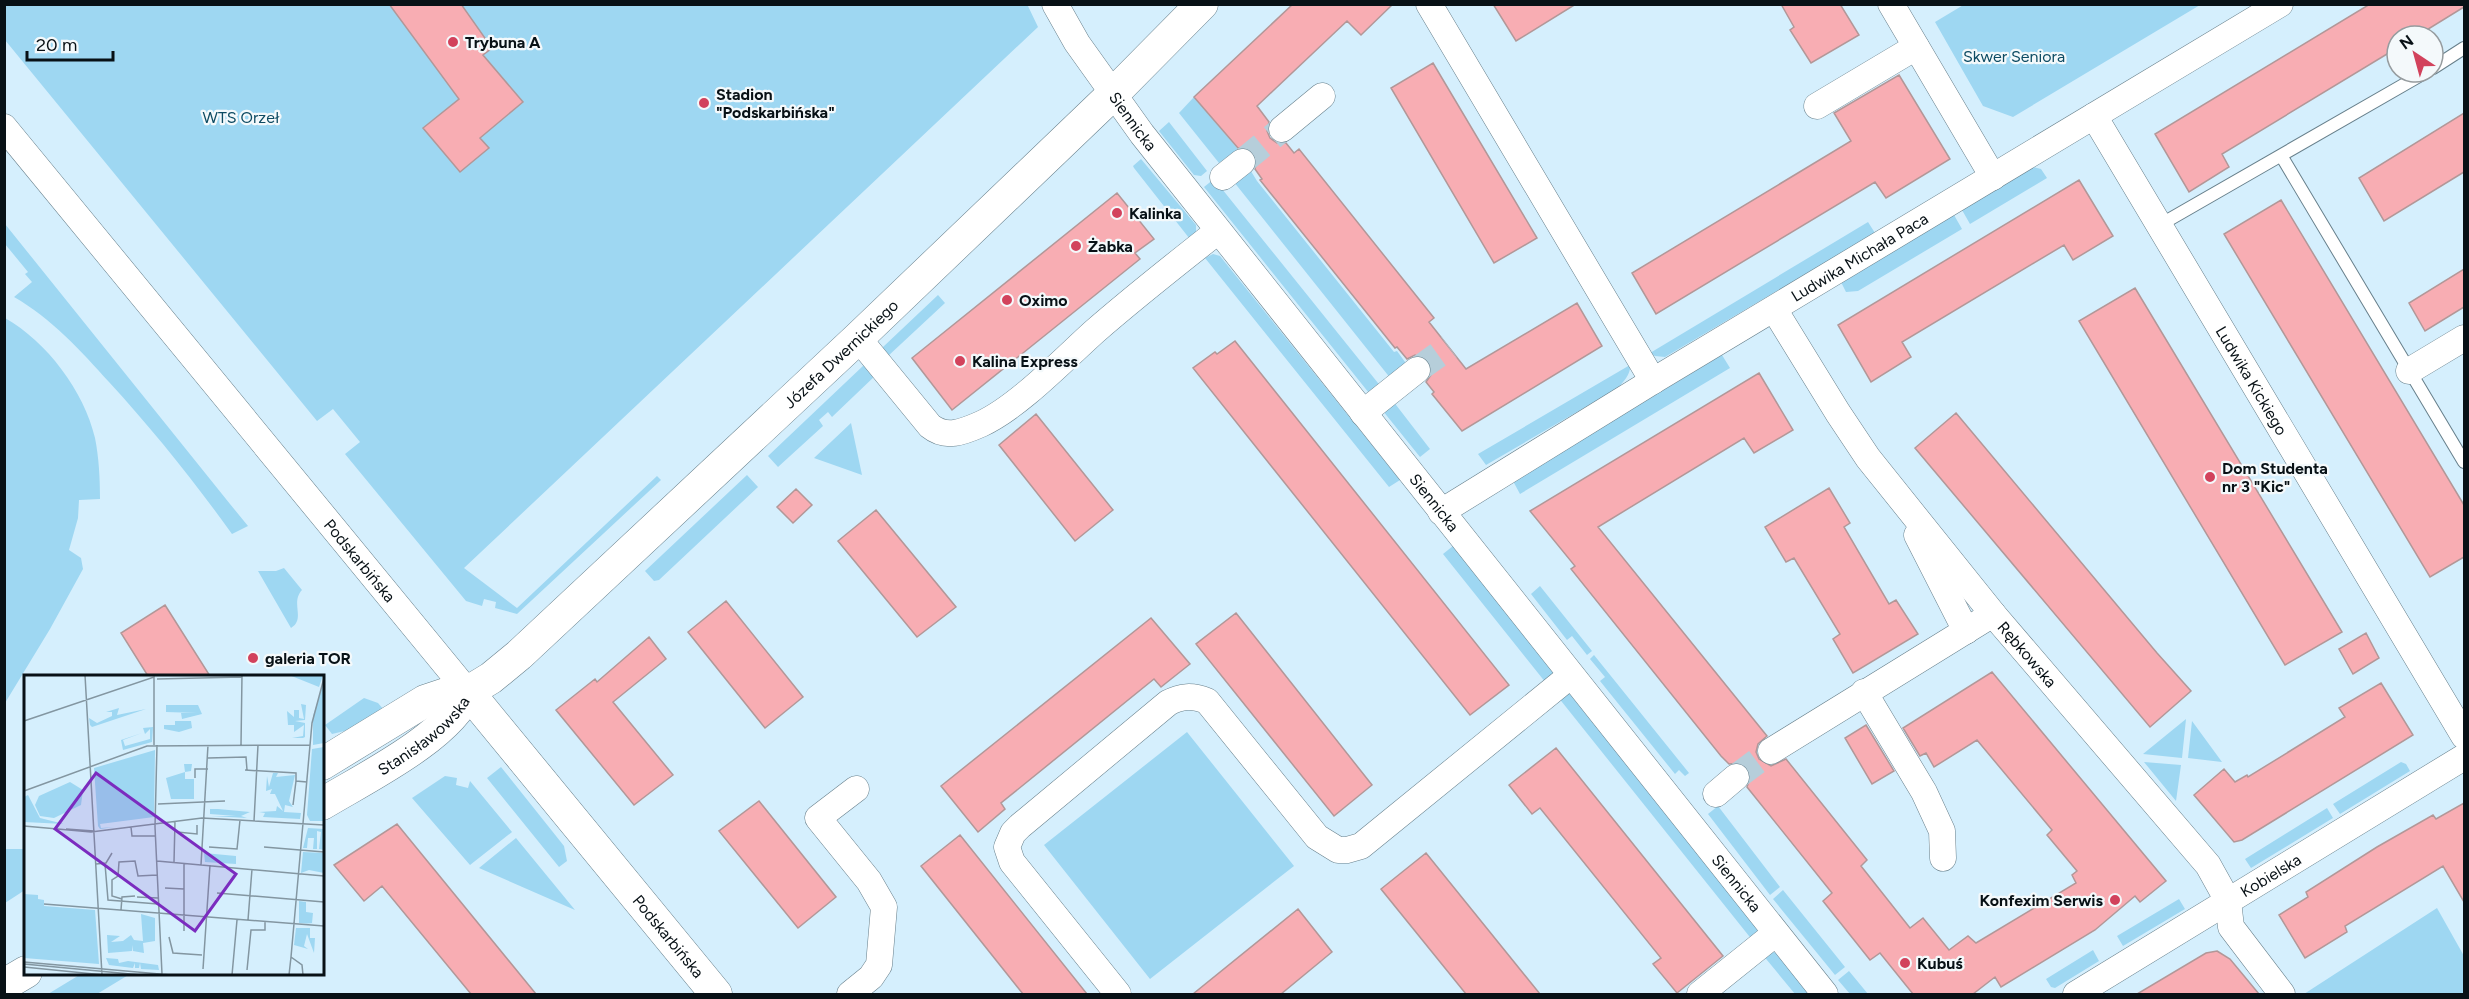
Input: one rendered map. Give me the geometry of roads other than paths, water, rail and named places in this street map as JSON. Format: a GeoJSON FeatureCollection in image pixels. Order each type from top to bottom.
{"type":"FeatureCollection","features":[{"type":"Feature","properties":{"kind":"street","name":"Siennicka"},"geometry":{"type":"LineString","coordinates":[[1054,4],[1077,43],[1142,134],[1570,676],[1825,994]]}},
{"type":"Feature","properties":{"kind":"street","name":"Józefa Dwernickiego"},"geometry":{"type":"LineString","coordinates":[[468,692],[502,670],[519,655],[858,339],[1114,93],[1202,4]]}},
{"type":"Feature","properties":{"kind":"street"},"geometry":{"type":"LineString","coordinates":[[1891,4],[1993,177]]}},
{"type":"Feature","properties":{"kind":"street","name":"Ludwika Michała Paca"},"geometry":{"type":"LineString","coordinates":[[1441,512],[1653,381],[2280,4]]}},
{"type":"Feature","properties":{"kind":"street"},"geometry":{"type":"LineString","coordinates":[[1434,6],[1653,381]]}},
{"type":"Feature","properties":{"kind":"street"},"geometry":{"type":"LineString","coordinates":[[1817,106],[1916,47]]}},
{"type":"Feature","properties":{"kind":"street"},"geometry":{"type":"LineString","coordinates":[[1282,129],[1322,96]]}},
{"type":"Feature","properties":{"kind":"street","name":"Ludwika Kickiego"},"geometry":{"type":"LineString","coordinates":[[2094,116],[2464,735]]}},
{"type":"Feature","properties":{"kind":"street","name":"Podskarbińska"},"geometry":{"type":"LineString","coordinates":[[4,127],[716,994]]}},
{"type":"Feature","properties":{"kind":"street"},"geometry":{"type":"LineString","coordinates":[[858,339],[930,426],[943,434],[952,434],[981,424],[997,415],[1038,383],[1120,310],[1218,231]]}},
{"type":"Feature","properties":{"kind":"street","name":"Rębkowska"},"geometry":{"type":"LineString","coordinates":[[1774,309],[1862,449],[1993,614],[2208,865],[2228,901],[2231,927],[2282,994]]}},
{"type":"Feature","properties":{"kind":"street"},"geometry":{"type":"LineString","coordinates":[[2409,371],[2464,338]]}},
{"type":"Feature","properties":{"kind":"street"},"geometry":{"type":"LineString","coordinates":[[1363,413],[1417,370]]}},
{"type":"Feature","properties":{"kind":"street"},"geometry":{"type":"LineString","coordinates":[[1913,514],[1919,540],[1966,631]]}},
{"type":"Feature","properties":{"kind":"street"},"geometry":{"type":"LineString","coordinates":[[1771,751],[1993,614]]}},
{"type":"Feature","properties":{"kind":"street"},"geometry":{"type":"LineString","coordinates":[[1118,994],[1012,861],[1007,847],[1013,833],[1020,826],[1168,703],[1182,696],[1207,701],[1308,827],[1331,847],[1347,850],[1361,846],[1570,676]]}},
{"type":"Feature","properties":{"kind":"street","name":"Stanisławowska"},"geometry":{"type":"LineString","coordinates":[[324,763],[425,701],[446,694],[468,692]]}},
{"type":"Feature","properties":{"kind":"street","name":"Stanisławowska"},"geometry":{"type":"LineString","coordinates":[[324,803],[437,732],[458,711],[468,692]]}},
{"type":"Feature","properties":{"kind":"street"},"geometry":{"type":"LineString","coordinates":[[1864,692],[1924,792],[1942,831],[1943,858]]}},
{"type":"Feature","properties":{"kind":"street","name":"Kobielska"},"geometry":{"type":"LineString","coordinates":[[2076,994],[2464,757]]}},
{"type":"Feature","properties":{"kind":"street"},"geometry":{"type":"LineString","coordinates":[[1716,794],[1736,777]]}},
{"type":"Feature","properties":{"kind":"street"},"geometry":{"type":"LineString","coordinates":[[850,994],[878,986],[884,907],[818,818],[856,789]]}},
{"type":"Feature","properties":{"kind":"street"},"geometry":{"type":"LineString","coordinates":[[1700,994],[1776,933]]}},
{"type":"Feature","properties":{"kind":"street"},"geometry":{"type":"LineString","coordinates":[[4,985],[24,973]]}},
{"type":"Feature","properties":{"kind":"lane"},"geometry":{"type":"LineString","coordinates":[[2445,60],[2464,48]]}},
{"type":"Feature","properties":{"kind":"lane"},"geometry":{"type":"LineString","coordinates":[[2158,226],[2282,157],[2406,84]]}},
{"type":"Feature","properties":{"kind":"lane"},"geometry":{"type":"LineString","coordinates":[[2282,157],[2464,462]]}},
{"type":"Feature","properties":{"kind":"tunnel"},"geometry":{"type":"LineString","coordinates":[[1242,162],[1282,129]]}},
{"type":"Feature","properties":{"kind":"tunnel"},"geometry":{"type":"LineString","coordinates":[[1417,370],[1449,347]]}},
{"type":"Feature","properties":{"kind":"tunnel"},"geometry":{"type":"LineString","coordinates":[[1736,777],[1771,751]]}},
{"type":"Feature","properties":{"kind":"place","name":"Trybuna A"},"geometry":{"type":"Point","coordinates":[453,42]}},
{"type":"Feature","properties":{"kind":"place","name":"Stadion \"Podskarbińska\""},"geometry":{"type":"Point","coordinates":[704,103]}},
{"type":"Feature","properties":{"kind":"place","name":"Kalinka"},"geometry":{"type":"Point","coordinates":[1117,213]}},
{"type":"Feature","properties":{"kind":"place","name":"Żabka"},"geometry":{"type":"Point","coordinates":[1076,246]}},
{"type":"Feature","properties":{"kind":"place","name":"Oximo"},"geometry":{"type":"Point","coordinates":[1007,300]}},
{"type":"Feature","properties":{"kind":"place","name":"Kalina Express"},"geometry":{"type":"Point","coordinates":[960,361]}},
{"type":"Feature","properties":{"kind":"place","name":"Dom Studenta nr 3 \"Kic\""},"geometry":{"type":"Point","coordinates":[2210,477]}},
{"type":"Feature","properties":{"kind":"place","name":"galeria TOR"},"geometry":{"type":"Point","coordinates":[253,658]}},
{"type":"Feature","properties":{"kind":"place","name":"Konfexim Serwis"},"geometry":{"type":"Point","coordinates":[2115,900]}},
{"type":"Feature","properties":{"kind":"place","name":"Kubuś"},"geometry":{"type":"Point","coordinates":[1905,963]}},
{"type":"Feature","properties":{"kind":"park label","name":"Skwer Seniora"},"geometry":{"type":"Point","coordinates":[2014,56]}},
{"type":"Feature","properties":{"kind":"park label","name":"WTS Orzeł"},"geometry":{"type":"Point","coordinates":[241,117]}}]}
